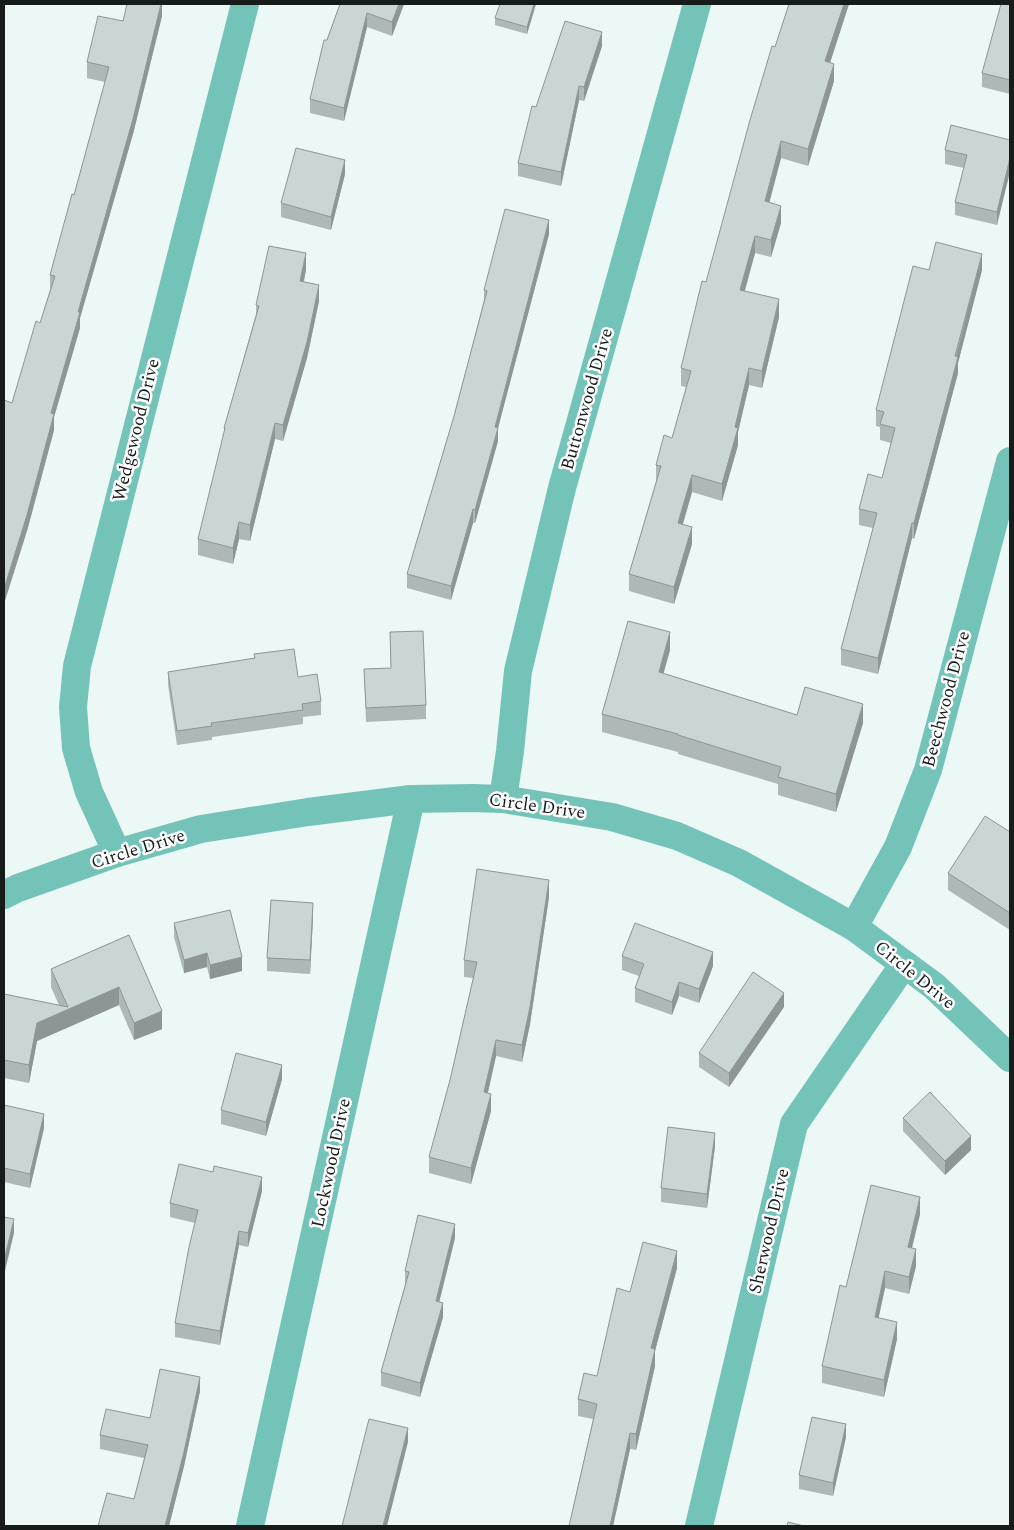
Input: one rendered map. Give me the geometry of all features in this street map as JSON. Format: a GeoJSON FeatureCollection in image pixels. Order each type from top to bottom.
{"type":"FeatureCollection","features":[{"type":"Feature","properties":{"kind":"street","name":"Wedgewood Drive"},"geometry":{"type":"LineString","coordinates":[[117,853],[88,792],[76,748],[73,707],[77,666],[244,4]]}},
{"type":"Feature","properties":{"kind":"street","name":"Buttonwood Drive"},"geometry":{"type":"LineString","coordinates":[[503,799],[518,671],[560,497],[697,4]]}},
{"type":"Feature","properties":{"kind":"street","name":"Beechwood Drive"},"geometry":{"type":"LineString","coordinates":[[854,927],[898,847],[928,770],[1010,461]]}},
{"type":"Feature","properties":{"kind":"street","name":"Circle Drive"},"geometry":{"type":"LineString","coordinates":[[4,895],[18,888],[117,853],[202,829],[308,812],[411,800],[503,799],[612,817],[676,836],[739,863],[854,927],[934,986],[1010,1058]]}},
{"type":"Feature","properties":{"kind":"street","name":"Lockwood Drive"},"geometry":{"type":"LineString","coordinates":[[250,1526],[411,800]]}},
{"type":"Feature","properties":{"kind":"street","name":"Sherwood Drive"},"geometry":{"type":"LineString","coordinates":[[699,1526],[794,1124],[904,964]]}},
{"type":"Feature","properties":{"kind":"building"},"geometry":{"type":"Polygon","coordinates":[[[127,4],[161,4],[133,119],[51,413],[54,414],[27,515],[4,589],[4,400],[12,403],[36,321],[40,323],[55,276],[50,275],[109,67],[87,62],[98,16],[123,21],[127,4]]]}},
{"type":"Feature","properties":{"kind":"building"},"geometry":{"type":"Polygon","coordinates":[[[340,4],[399,4],[392,22],[367,13],[344,108],[310,99],[324,40],[327,40],[340,4]]]}},
{"type":"Feature","properties":{"kind":"building"},"geometry":{"type":"Polygon","coordinates":[[[500,4],[534,4],[527,27],[495,18],[500,4]]]}},
{"type":"Feature","properties":{"kind":"building"},"geometry":{"type":"Polygon","coordinates":[[[789,4],[844,4],[825,61],[834,64],[808,149],[781,141],[765,201],[781,206],[771,240],[755,236],[740,290],[779,299],[762,371],[749,368],[735,427],[738,428],[722,484],[692,475],[678,523],[692,527],[674,587],[629,574],[661,466],[656,465],[664,435],[672,438],[691,371],[681,368],[702,281],[706,282],[772,46],[775,47],[789,4]]]}},
{"type":"Feature","properties":{"kind":"building"},"geometry":{"type":"Polygon","coordinates":[[[1001,4],[1010,4],[1010,80],[982,73],[1001,4]]]}},
{"type":"Feature","properties":{"kind":"building"},"geometry":{"type":"Polygon","coordinates":[[[565,21],[602,32],[584,87],[579,86],[561,172],[518,163],[532,106],[536,107],[565,21]]]}},
{"type":"Feature","properties":{"kind":"building"},"geometry":{"type":"Polygon","coordinates":[[[951,125],[1010,140],[1010,158],[997,212],[955,202],[967,155],[945,150],[951,125]]]}},
{"type":"Feature","properties":{"kind":"building"},"geometry":{"type":"Polygon","coordinates":[[[296,148],[345,160],[331,217],[281,203],[296,148]]]}},
{"type":"Feature","properties":{"kind":"building"},"geometry":{"type":"Polygon","coordinates":[[[505,209],[549,220],[495,427],[498,428],[451,586],[407,574],[454,416],[487,291],[484,290],[505,209]]]}},
{"type":"Feature","properties":{"kind":"building"},"geometry":{"type":"Polygon","coordinates":[[[936,242],[982,254],[955,356],[958,357],[914,523],[912,523],[878,658],[841,649],[877,513],[859,509],[868,474],[882,478],[895,428],[880,424],[884,412],[876,410],[913,266],[929,270],[936,242]]]}},
{"type":"Feature","properties":{"kind":"building"},"geometry":{"type":"Polygon","coordinates":[[[269,246],[306,253],[300,281],[319,285],[307,342],[283,425],[275,423],[250,525],[239,522],[233,548],[198,539],[224,428],[259,306],[256,305],[269,246]]]}},
{"type":"Feature","properties":{"kind":"building"},"geometry":{"type":"Polygon","coordinates":[[[628,621],[670,632],[659,672],[797,715],[805,687],[863,704],[836,794],[778,777],[781,767],[678,734],[602,714],[628,621]]]}},
{"type":"Feature","properties":{"kind":"building"},"geometry":{"type":"Polygon","coordinates":[[[423,631],[426,705],[366,708],[364,669],[391,668],[390,632],[423,631]]]}},
{"type":"Feature","properties":{"kind":"building"},"geometry":{"type":"Polygon","coordinates":[[[294,649],[298,677],[317,674],[321,701],[302,704],[303,710],[211,723],[212,726],[177,731],[168,672],[255,658],[254,654],[294,649]]]}},
{"type":"Feature","properties":{"kind":"building"},"geometry":{"type":"Polygon","coordinates":[[[985,816],[1010,832],[1010,913],[948,873],[985,816]]]}},
{"type":"Feature","properties":{"kind":"building"},"geometry":{"type":"Polygon","coordinates":[[[477,869],[549,880],[530,1007],[522,1045],[496,1040],[484,1092],[491,1094],[471,1168],[429,1157],[450,1080],[477,962],[464,960],[477,869]]]}},
{"type":"Feature","properties":{"kind":"building"},"geometry":{"type":"Polygon","coordinates":[[[271,900],[313,903],[310,960],[267,958],[271,900]]]}},
{"type":"Feature","properties":{"kind":"building"},"geometry":{"type":"Polygon","coordinates":[[[230,910],[242,957],[210,965],[207,953],[184,960],[174,923],[230,910]]]}},
{"type":"Feature","properties":{"kind":"building"},"geometry":{"type":"Polygon","coordinates":[[[635,923],[713,952],[699,989],[679,982],[672,1002],[635,988],[644,964],[622,956],[635,923]]]}},
{"type":"Feature","properties":{"kind":"building"},"geometry":{"type":"Polygon","coordinates":[[[129,935],[162,1011],[134,1023],[119,987],[37,1023],[29,1065],[4,1060],[4,994],[68,1007],[51,969],[129,935]]]}},
{"type":"Feature","properties":{"kind":"building"},"geometry":{"type":"Polygon","coordinates":[[[753,972],[784,993],[729,1073],[699,1053],[753,972]]]}},
{"type":"Feature","properties":{"kind":"building"},"geometry":{"type":"Polygon","coordinates":[[[236,1053],[282,1065],[266,1122],[221,1110],[236,1053]]]}},
{"type":"Feature","properties":{"kind":"building"},"geometry":{"type":"Polygon","coordinates":[[[930,1092],[971,1136],[945,1161],[903,1118],[930,1092]]]}},
{"type":"Feature","properties":{"kind":"building"},"geometry":{"type":"Polygon","coordinates":[[[4,1105],[44,1114],[30,1174],[4,1168],[4,1105]]]}},
{"type":"Feature","properties":{"kind":"building"},"geometry":{"type":"Polygon","coordinates":[[[668,1127],[715,1133],[707,1194],[661,1188],[668,1127]]]}},
{"type":"Feature","properties":{"kind":"building"},"geometry":{"type":"Polygon","coordinates":[[[179,1164],[213,1172],[214,1166],[262,1177],[248,1233],[239,1231],[220,1331],[175,1323],[198,1210],[170,1203],[179,1164]]]}},
{"type":"Feature","properties":{"kind":"building"},"geometry":{"type":"Polygon","coordinates":[[[871,1185],[920,1197],[908,1247],[916,1249],[909,1277],[885,1271],[875,1317],[897,1322],[884,1380],[822,1366],[840,1285],[846,1287],[871,1185]]]}},
{"type":"Feature","properties":{"kind":"building"},"geometry":{"type":"Polygon","coordinates":[[[418,1215],[455,1224],[436,1301],[443,1303],[420,1383],[381,1372],[409,1272],[405,1271],[418,1215]]]}},
{"type":"Feature","properties":{"kind":"building"},"geometry":{"type":"Polygon","coordinates":[[[4,1217],[14,1219],[4,1261],[4,1217]]]}},
{"type":"Feature","properties":{"kind":"building"},"geometry":{"type":"Polygon","coordinates":[[[643,1242],[677,1251],[651,1348],[655,1349],[636,1434],[630,1433],[610,1526],[569,1526],[597,1404],[578,1399],[584,1373],[597,1376],[617,1288],[630,1292],[643,1242]]]}},
{"type":"Feature","properties":{"kind":"building"},"geometry":{"type":"Polygon","coordinates":[[[160,1369],[200,1377],[184,1452],[165,1526],[98,1526],[107,1493],[134,1499],[148,1445],[100,1435],[106,1409],[150,1418],[160,1369]]]}},
{"type":"Feature","properties":{"kind":"building"},"geometry":{"type":"Polygon","coordinates":[[[812,1417],[846,1424],[833,1483],[799,1475],[812,1417]]]}},
{"type":"Feature","properties":{"kind":"building"},"geometry":{"type":"Polygon","coordinates":[[[369,1419],[408,1428],[383,1526],[342,1526],[369,1419]]]}},
{"type":"Feature","properties":{"kind":"building"},"geometry":{"type":"Polygon","coordinates":[[[788,1522],[804,1526],[787,1526],[788,1522]]]}}]}
